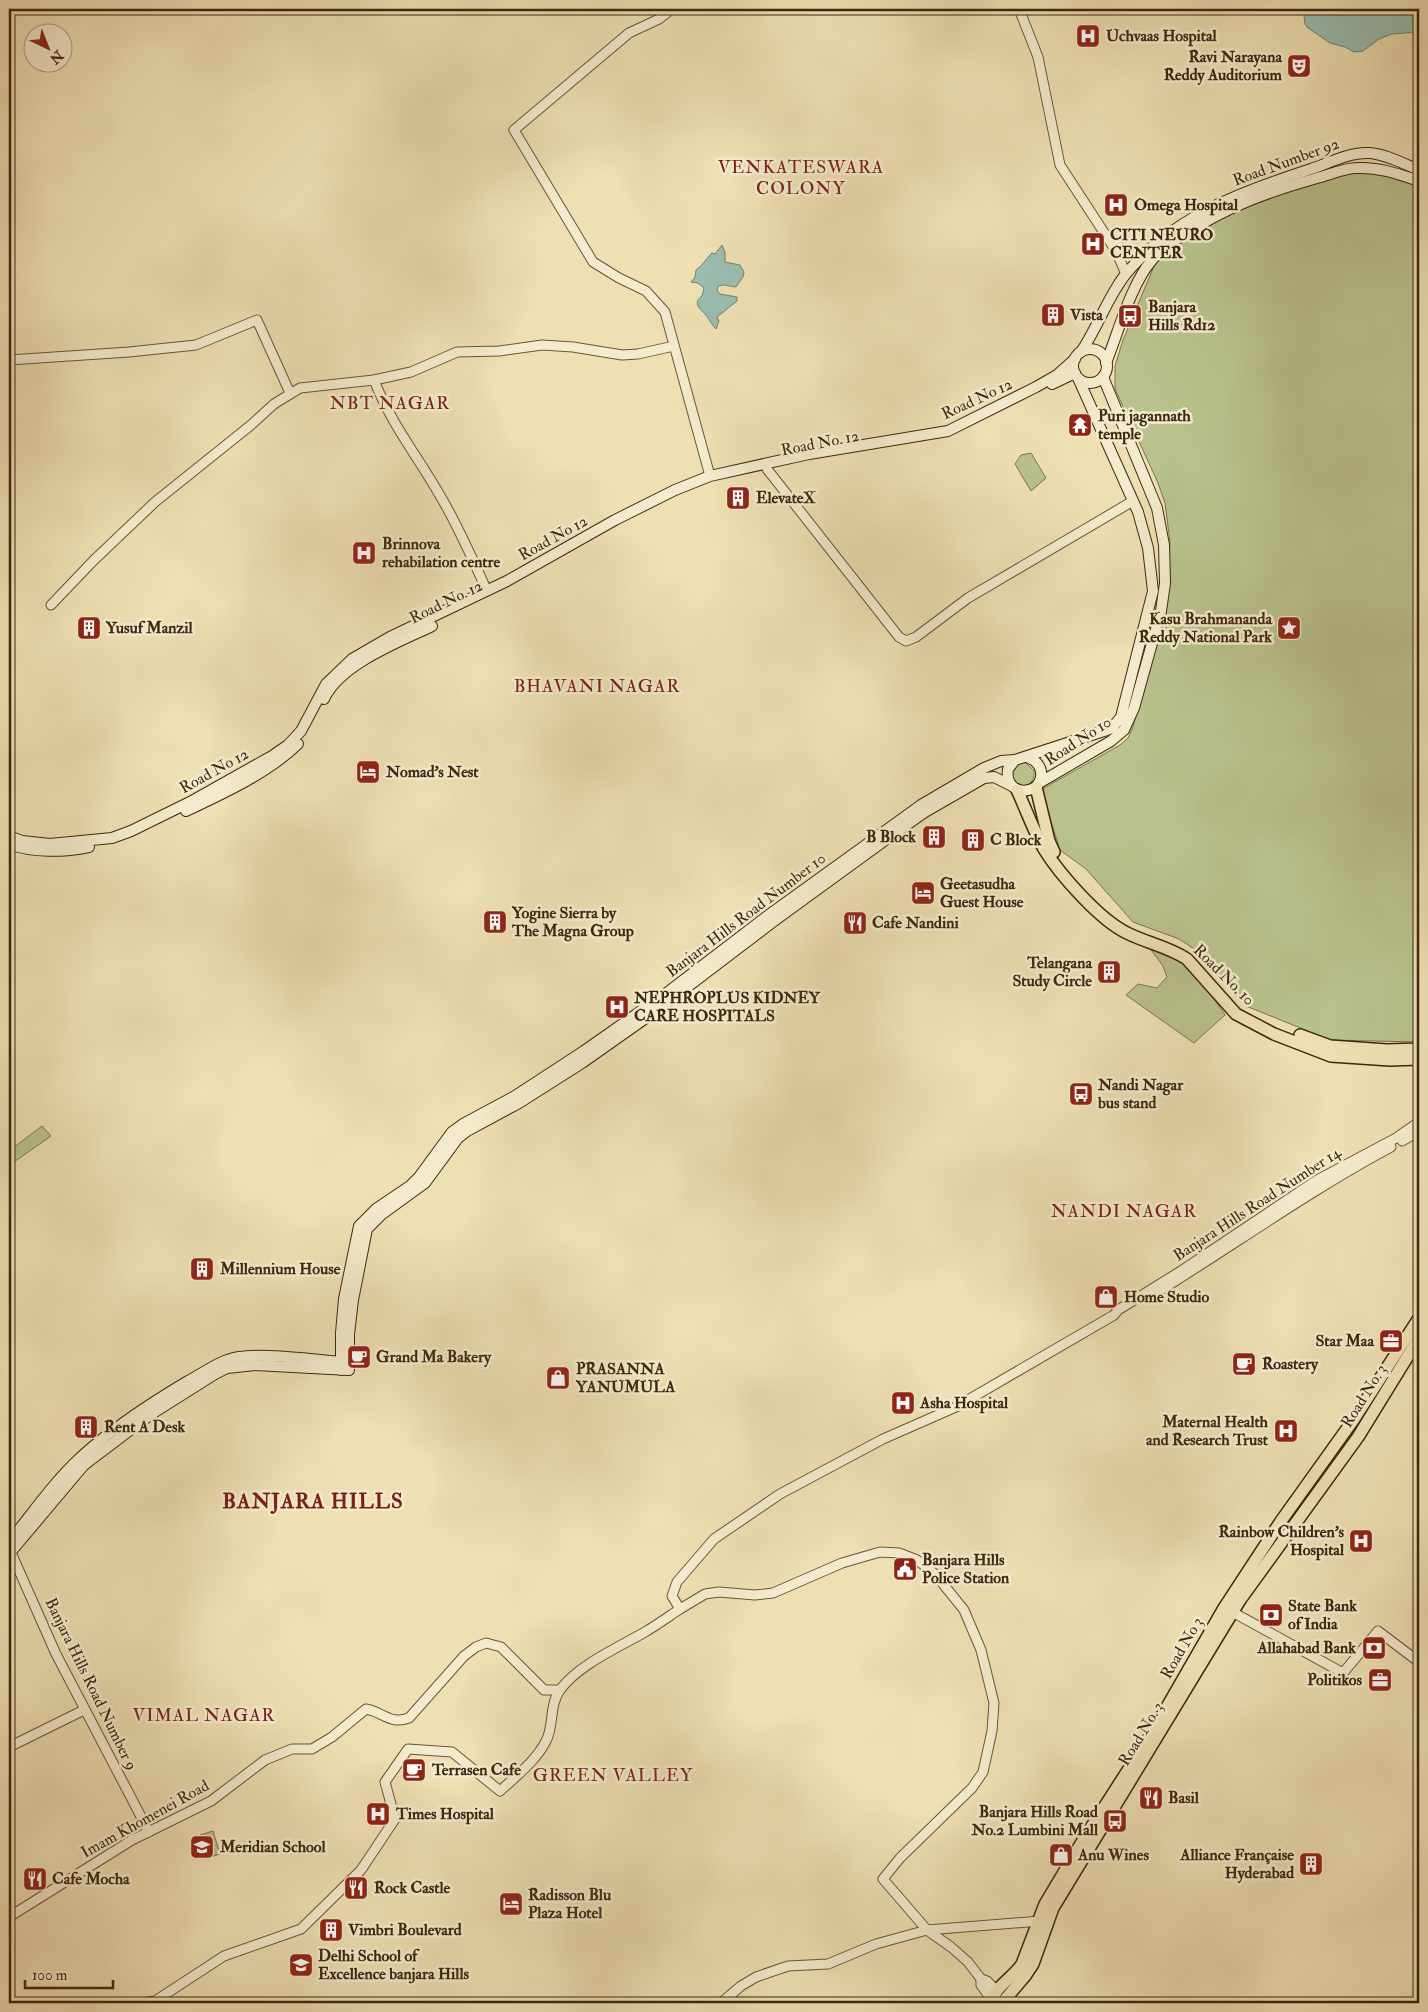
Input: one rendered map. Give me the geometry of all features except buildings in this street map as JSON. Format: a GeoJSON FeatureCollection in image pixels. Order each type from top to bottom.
{"type":"FeatureCollection","features":[{"type":"Feature","properties":{"kind":"main road","name":"Road Number 92"},"geometry":{"type":"LineString","coordinates":[[1287,182],[1352,155],[1366,153],[1377,154],[1419,170]]}},
{"type":"Feature","properties":{"kind":"main road","name":"Road Number 92"},"geometry":{"type":"LineString","coordinates":[[1078,356],[1091,338],[1126,274],[1140,258],[1224,200],[1287,182],[1354,168],[1374,168],[1419,181]]}},
{"type":"Feature","properties":{"kind":"main road","name":"Road Number 92"},"geometry":{"type":"LineString","coordinates":[[1106,363],[1142,273],[1152,259],[1184,228]]}},
{"type":"Feature","properties":{"kind":"main road"},"geometry":{"type":"LineString","coordinates":[[1076,376],[1073,366],[1078,356],[1086,350],[1096,351],[1101,354],[1106,363],[1103,376]]}},
{"type":"Feature","properties":{"kind":"main road","name":"Road No 12"},"geometry":{"type":"LineString","coordinates":[[9,836],[22,841],[42,844],[112,838],[131,831],[190,802],[272,756],[293,741],[301,731],[326,684],[352,659],[390,638],[487,591],[615,520],[675,490],[710,476],[826,451],[948,431],[1036,387],[1056,375],[1078,356]]}},
{"type":"Feature","properties":{"kind":"main road","name":"Road No. 12"},"geometry":{"type":"LineString","coordinates":[[9,844],[29,850],[74,850],[117,842],[148,830],[220,795],[287,754],[300,742],[313,723],[330,690],[348,671],[374,654],[502,592],[662,502],[703,486],[814,458],[948,437],[993,417],[1036,395],[1056,382],[1076,376],[1083,381],[1094,382],[1103,376]]}},
{"type":"Feature","properties":{"kind":"main road","name":"Road No 10"},"geometry":{"type":"LineString","coordinates":[[1076,376],[1133,500],[1148,548],[1153,591],[1121,716],[1115,732]]}},
{"type":"Feature","properties":{"kind":"main road","name":"Road No 10"},"geometry":{"type":"LineString","coordinates":[[1037,785],[1129,721],[1161,610],[1166,583],[1164,545],[1157,508],[1103,376]]}},
{"type":"Feature","properties":{"kind":"main road","name":"Road No 10"},"geometry":{"type":"LineString","coordinates":[[1026,757],[1115,732]]}},
{"type":"Feature","properties":{"kind":"main road"},"geometry":{"type":"LineString","coordinates":[[984,773],[994,777],[1014,788],[1023,792],[1037,785],[1041,778],[1040,766],[1036,762],[1026,757],[1015,760],[1008,769],[1007,775],[1014,788]]}},
{"type":"Feature","properties":{"kind":"main road","name":"Banjara Hills Road Number 10"},"geometry":{"type":"LineString","coordinates":[[10,1549],[84,1465],[150,1415],[215,1374],[234,1367],[255,1365],[343,1365],[341,1333],[344,1299],[359,1226],[376,1209],[410,1186],[419,1177],[452,1132],[462,1124],[515,1096],[584,1051],[668,992],[770,914],[898,821],[984,773],[1001,761],[1015,760]]}},
{"type":"Feature","properties":{"kind":"main road","name":"Road No. 10"},"geometry":{"type":"LineString","coordinates":[[1037,785],[1051,848],[1063,863],[1108,912],[1122,923],[1179,946],[1188,952],[1199,962],[1238,1008],[1284,1030],[1330,1046],[1387,1050],[1419,1049]]}},
{"type":"Feature","properties":{"kind":"main road","name":"Road No. 10"},"geometry":{"type":"LineString","coordinates":[[1014,788],[1050,858],[1082,896],[1110,922],[1127,933],[1178,953],[1187,959],[1236,1014],[1274,1034],[1331,1056],[1390,1060],[1419,1058]]}},
{"type":"Feature","properties":{"kind":"main road","name":"Road No 3"},"geometry":{"type":"LineString","coordinates":[[995,1999],[1022,1964],[1045,1904],[1075,1853],[1229,1610],[1281,1520],[1354,1419],[1419,1318]]}},
{"type":"Feature","properties":{"kind":"main road","name":"Road No. 3"},"geometry":{"type":"LineString","coordinates":[[995,1999],[1025,1976],[1033,1964],[1053,1908],[1229,1610],[1358,1437],[1419,1338]]}},
{"type":"Feature","properties":{"kind":"street"},"geometry":{"type":"LineString","coordinates":[[672,9],[660,19],[629,33],[514,130],[593,262],[619,278],[646,291],[665,312],[710,476]]}},
{"type":"Feature","properties":{"kind":"street"},"geometry":{"type":"LineString","coordinates":[[1019,9],[1038,57],[1060,165],[1116,251],[1126,274]]}},
{"type":"Feature","properties":{"kind":"street"},"geometry":{"type":"LineString","coordinates":[[1060,158],[1066,162],[1122,250],[1130,256],[1140,258]]}},
{"type":"Feature","properties":{"kind":"street"},"geometry":{"type":"LineString","coordinates":[[9,360],[196,345],[257,320],[290,393]]}},
{"type":"Feature","properties":{"kind":"street"},"geometry":{"type":"LineString","coordinates":[[51,605],[155,502],[251,425],[274,404],[300,388],[374,380],[411,372],[456,352],[499,351],[542,345],[573,347],[622,355],[638,354],[674,346]]}},
{"type":"Feature","properties":{"kind":"street"},"geometry":{"type":"LineString","coordinates":[[374,380],[381,399],[444,501],[487,591]]}},
{"type":"Feature","properties":{"kind":"street"},"geometry":{"type":"LineString","coordinates":[[767,469],[900,637],[906,641],[916,637],[977,593],[1133,500]]}},
{"type":"Feature","properties":{"kind":"street","name":"Banjara Hills Road Number 14"},"geometry":{"type":"LineString","coordinates":[[680,1609],[672,1596],[677,1582],[714,1539],[780,1494],[883,1439],[956,1407],[1114,1315],[1121,1315],[1184,1277],[1284,1210],[1417,1128]]}},
{"type":"Feature","properties":{"kind":"street","name":"Banjara Hills Road Number 9"},"geometry":{"type":"LineString","coordinates":[[10,1549],[46,1633],[84,1710],[149,1832]]}},
{"type":"Feature","properties":{"kind":"street"},"geometry":{"type":"LineString","coordinates":[[142,2003],[155,2001],[224,1956],[301,1929],[361,1870],[395,1819],[386,1782],[408,1749],[452,1752],[500,1791],[531,1761],[547,1740],[552,1710],[560,1690],[574,1676],[603,1655],[645,1632],[705,1594],[719,1592],[755,1595],[773,1592],[842,1563],[880,1552],[899,1553],[917,1560],[935,1574],[964,1610],[981,1650],[994,1702],[992,1731],[983,1772],[972,1788],[900,1858],[884,1879],[928,1930],[968,1962],[981,1979],[981,1985],[995,1999]]}},
{"type":"Feature","properties":{"kind":"street"},"geometry":{"type":"LineString","coordinates":[[1229,1610],[1343,1673],[1378,1631],[1419,1662]]}},
{"type":"Feature","properties":{"kind":"street","name":"Imam Khomenei Road"},"geometry":{"type":"LineString","coordinates":[[9,1917],[132,1840],[211,1801],[265,1760],[292,1749],[312,1749],[337,1733],[366,1710],[373,1710],[388,1718],[400,1721],[409,1718],[464,1656],[476,1646],[486,1643],[501,1647],[544,1690],[560,1690]]}},
{"type":"Feature","properties":{"kind":"street"},"geometry":{"type":"LineString","coordinates":[[9,1747],[84,1710]]}},
{"type":"Feature","properties":{"kind":"street"},"geometry":{"type":"LineString","coordinates":[[721,2003],[741,1986],[756,1977],[788,1966],[828,1964],[876,1944],[928,1930],[1040,1921]]}},
{"type":"Feature","properties":{"kind":"green space","name":"Kasu Brahmananda Reddy National Park"},"geometry":{"type":"Polygon","coordinates":[[[1355,171],[1387,175],[1419,185],[1419,1042],[1330,1040],[1246,1006],[1196,950],[1179,939],[1133,922],[1086,869],[1060,850],[1042,794],[1044,788],[1120,745],[1128,738],[1133,727],[1167,589],[1170,542],[1165,503],[1158,483],[1115,389],[1115,366],[1123,340],[1154,266],[1166,253],[1220,219],[1259,201],[1355,171]]]}},
{"type":"Feature","properties":{"kind":"green space"},"geometry":{"type":"Polygon","coordinates":[[[1031,453],[1046,478],[1031,491],[1015,464],[1021,455],[1031,453]]]}},
{"type":"Feature","properties":{"kind":"green space"},"geometry":{"type":"Polygon","coordinates":[[[1025,762],[1034,771],[1033,778],[1028,785],[1018,788],[1008,771],[1013,764],[1025,762]]]}},
{"type":"Feature","properties":{"kind":"green space"},"geometry":{"type":"Polygon","coordinates":[[[1149,947],[1177,957],[1202,981],[1225,1015],[1194,1043],[1126,995],[1138,984],[1157,988],[1167,977],[1163,966],[1149,947]]]}},
{"type":"Feature","properties":{"kind":"green space"},"geometry":{"type":"Polygon","coordinates":[[[42,1126],[51,1136],[11,1164],[9,1162],[9,1151],[42,1126]]]}},
{"type":"Feature","properties":{"kind":"green space"},"geometry":{"type":"Polygon","coordinates":[[[213,1831],[220,1854],[207,1858],[200,1835],[213,1831]]]}},
{"type":"Feature","properties":{"kind":"water"},"geometry":{"type":"Polygon","coordinates":[[[1303,9],[1419,9],[1419,32],[1392,34],[1379,39],[1363,51],[1354,52],[1345,47],[1330,43],[1308,28],[1305,24],[1303,9]]]}},
{"type":"Feature","properties":{"kind":"water"},"geometry":{"type":"Polygon","coordinates":[[[722,245],[725,252],[725,262],[740,265],[744,272],[736,287],[718,286],[717,290],[720,294],[737,297],[737,301],[717,317],[719,321],[716,329],[697,304],[704,288],[698,283],[691,282],[695,277],[696,270],[712,253],[715,254],[722,245]]]}},
{"type":"Feature","properties":{"kind":"place","name":"Uchvaas Hospital"},"geometry":{"type":"Point","coordinates":[1088,36]}},
{"type":"Feature","properties":{"kind":"place","name":"Ravi Narayana Reddy Auditorium"},"geometry":{"type":"Point","coordinates":[1299,66]}},
{"type":"Feature","properties":{"kind":"place","name":"Omega Hospital"},"geometry":{"type":"Point","coordinates":[1116,205]}},
{"type":"Feature","properties":{"kind":"place","name":"CITI NEURO CENTER"},"geometry":{"type":"Point","coordinates":[1093,244]}},
{"type":"Feature","properties":{"kind":"place","name":"Vista"},"geometry":{"type":"Point","coordinates":[1053,315]}},
{"type":"Feature","properties":{"kind":"place","name":"Banjara Hills Rd12"},"geometry":{"type":"Point","coordinates":[1130,316]}},
{"type":"Feature","properties":{"kind":"place","name":"Puri jagannath temple"},"geometry":{"type":"Point","coordinates":[1080,425]}},
{"type":"Feature","properties":{"kind":"place","name":"ElevateX"},"geometry":{"type":"Point","coordinates":[738,498]}},
{"type":"Feature","properties":{"kind":"place","name":"Brinnova rehabilation centre"},"geometry":{"type":"Point","coordinates":[364,553]}},
{"type":"Feature","properties":{"kind":"place","name":"Yusuf Manzil"},"geometry":{"type":"Point","coordinates":[89,628]}},
{"type":"Feature","properties":{"kind":"place","name":"Kasu Brahmananda Reddy National Park"},"geometry":{"type":"Point","coordinates":[1289,628]}},
{"type":"Feature","properties":{"kind":"place","name":"Nomad's Nest"},"geometry":{"type":"Point","coordinates":[368,772]}},
{"type":"Feature","properties":{"kind":"place","name":"B Block"},"geometry":{"type":"Point","coordinates":[934,837]}},
{"type":"Feature","properties":{"kind":"place","name":"C Block"},"geometry":{"type":"Point","coordinates":[973,840]}},
{"type":"Feature","properties":{"kind":"place","name":"Geetasudha Guest House"},"geometry":{"type":"Point","coordinates":[923,893]}},
{"type":"Feature","properties":{"kind":"place","name":"Yogine Sierra by The Magna Group"},"geometry":{"type":"Point","coordinates":[495,922]}},
{"type":"Feature","properties":{"kind":"place","name":"Cafe Nandini"},"geometry":{"type":"Point","coordinates":[855,923]}},
{"type":"Feature","properties":{"kind":"place","name":"Telangana Study Circle"},"geometry":{"type":"Point","coordinates":[1109,972]}},
{"type":"Feature","properties":{"kind":"place","name":"NEPHROPLUS KIDNEY CARE HOSPITALS"},"geometry":{"type":"Point","coordinates":[617,1007]}},
{"type":"Feature","properties":{"kind":"place","name":"Nandi Nagar bus stand"},"geometry":{"type":"Point","coordinates":[1081,1094]}},
{"type":"Feature","properties":{"kind":"place","name":"Millennium House"},"geometry":{"type":"Point","coordinates":[202,1269]}},
{"type":"Feature","properties":{"kind":"place","name":"Home Studio"},"geometry":{"type":"Point","coordinates":[1106,1297]}},
{"type":"Feature","properties":{"kind":"place","name":"Star Maa"},"geometry":{"type":"Point","coordinates":[1391,1341]}},
{"type":"Feature","properties":{"kind":"place","name":"Grand Ma Bakery"},"geometry":{"type":"Point","coordinates":[359,1357]}},
{"type":"Feature","properties":{"kind":"place","name":"Roastery"},"geometry":{"type":"Point","coordinates":[1244,1364]}},
{"type":"Feature","properties":{"kind":"place","name":"PRASANNA YANUMULA"},"geometry":{"type":"Point","coordinates":[558,1378]}},
{"type":"Feature","properties":{"kind":"place","name":"Asha Hospital"},"geometry":{"type":"Point","coordinates":[903,1403]}},
{"type":"Feature","properties":{"kind":"place","name":"Rent A Desk"},"geometry":{"type":"Point","coordinates":[86,1427]}},
{"type":"Feature","properties":{"kind":"place","name":"Maternal Health and Research Trust"},"geometry":{"type":"Point","coordinates":[1286,1431]}},
{"type":"Feature","properties":{"kind":"place","name":"Rainbow Children’s Hospital"},"geometry":{"type":"Point","coordinates":[1361,1541]}},
{"type":"Feature","properties":{"kind":"place","name":"Banjara Hills Police Station"},"geometry":{"type":"Point","coordinates":[905,1569]}},
{"type":"Feature","properties":{"kind":"place","name":"State Bank of India"},"geometry":{"type":"Point","coordinates":[1271,1615]}},
{"type":"Feature","properties":{"kind":"place","name":"Allahabad Bank"},"geometry":{"type":"Point","coordinates":[1374,1648]}},
{"type":"Feature","properties":{"kind":"place","name":"Politikos"},"geometry":{"type":"Point","coordinates":[1380,1680]}},
{"type":"Feature","properties":{"kind":"place","name":"Terrasen Cafe"},"geometry":{"type":"Point","coordinates":[414,1770]}},
{"type":"Feature","properties":{"kind":"place","name":"Basil"},"geometry":{"type":"Point","coordinates":[1151,1798]}},
{"type":"Feature","properties":{"kind":"place","name":"Times Hospital"},"geometry":{"type":"Point","coordinates":[378,1814]}},
{"type":"Feature","properties":{"kind":"place","name":"Banjara Hills Road No.2 Lumbini Mall"},"geometry":{"type":"Point","coordinates":[1115,1821]}},
{"type":"Feature","properties":{"kind":"place","name":"Meridian School"},"geometry":{"type":"Point","coordinates":[202,1847]}},
{"type":"Feature","properties":{"kind":"place","name":"Anu Wines"},"geometry":{"type":"Point","coordinates":[1061,1855]}},
{"type":"Feature","properties":{"kind":"place","name":"Alliance Française Hyderabad"},"geometry":{"type":"Point","coordinates":[1311,1864]}},
{"type":"Feature","properties":{"kind":"place","name":"Cafe Mocha"},"geometry":{"type":"Point","coordinates":[35,1879]}},
{"type":"Feature","properties":{"kind":"place","name":"Rock Castle"},"geometry":{"type":"Point","coordinates":[356,1888]}},
{"type":"Feature","properties":{"kind":"place","name":"Radisson Blu Plaza Hotel"},"geometry":{"type":"Point","coordinates":[511,1904]}},
{"type":"Feature","properties":{"kind":"place","name":"Vimbri Boulevard"},"geometry":{"type":"Point","coordinates":[331,1930]}},
{"type":"Feature","properties":{"kind":"place","name":"Delhi School of Excellence banjara Hills"},"geometry":{"type":"Point","coordinates":[301,1965]}},
{"type":"Feature","properties":{"kind":"district","name":"VENKATESWARA COLONY"},"geometry":{"type":"Point","coordinates":[801,177]}},
{"type":"Feature","properties":{"kind":"district","name":"NBT NAGAR"},"geometry":{"type":"Point","coordinates":[390,403]}},
{"type":"Feature","properties":{"kind":"district","name":"BHAVANI NAGAR"},"geometry":{"type":"Point","coordinates":[597,686]}},
{"type":"Feature","properties":{"kind":"district","name":"NANDI NAGAR"},"geometry":{"type":"Point","coordinates":[1124,1211]}},
{"type":"Feature","properties":{"kind":"district","name":"BANJARA HILLS"},"geometry":{"type":"Point","coordinates":[313,1501]}},
{"type":"Feature","properties":{"kind":"district","name":"VIMAL NAGAR"},"geometry":{"type":"Point","coordinates":[204,1715]}},
{"type":"Feature","properties":{"kind":"district","name":"GREEN VALLEY"},"geometry":{"type":"Point","coordinates":[613,1775]}}]}
